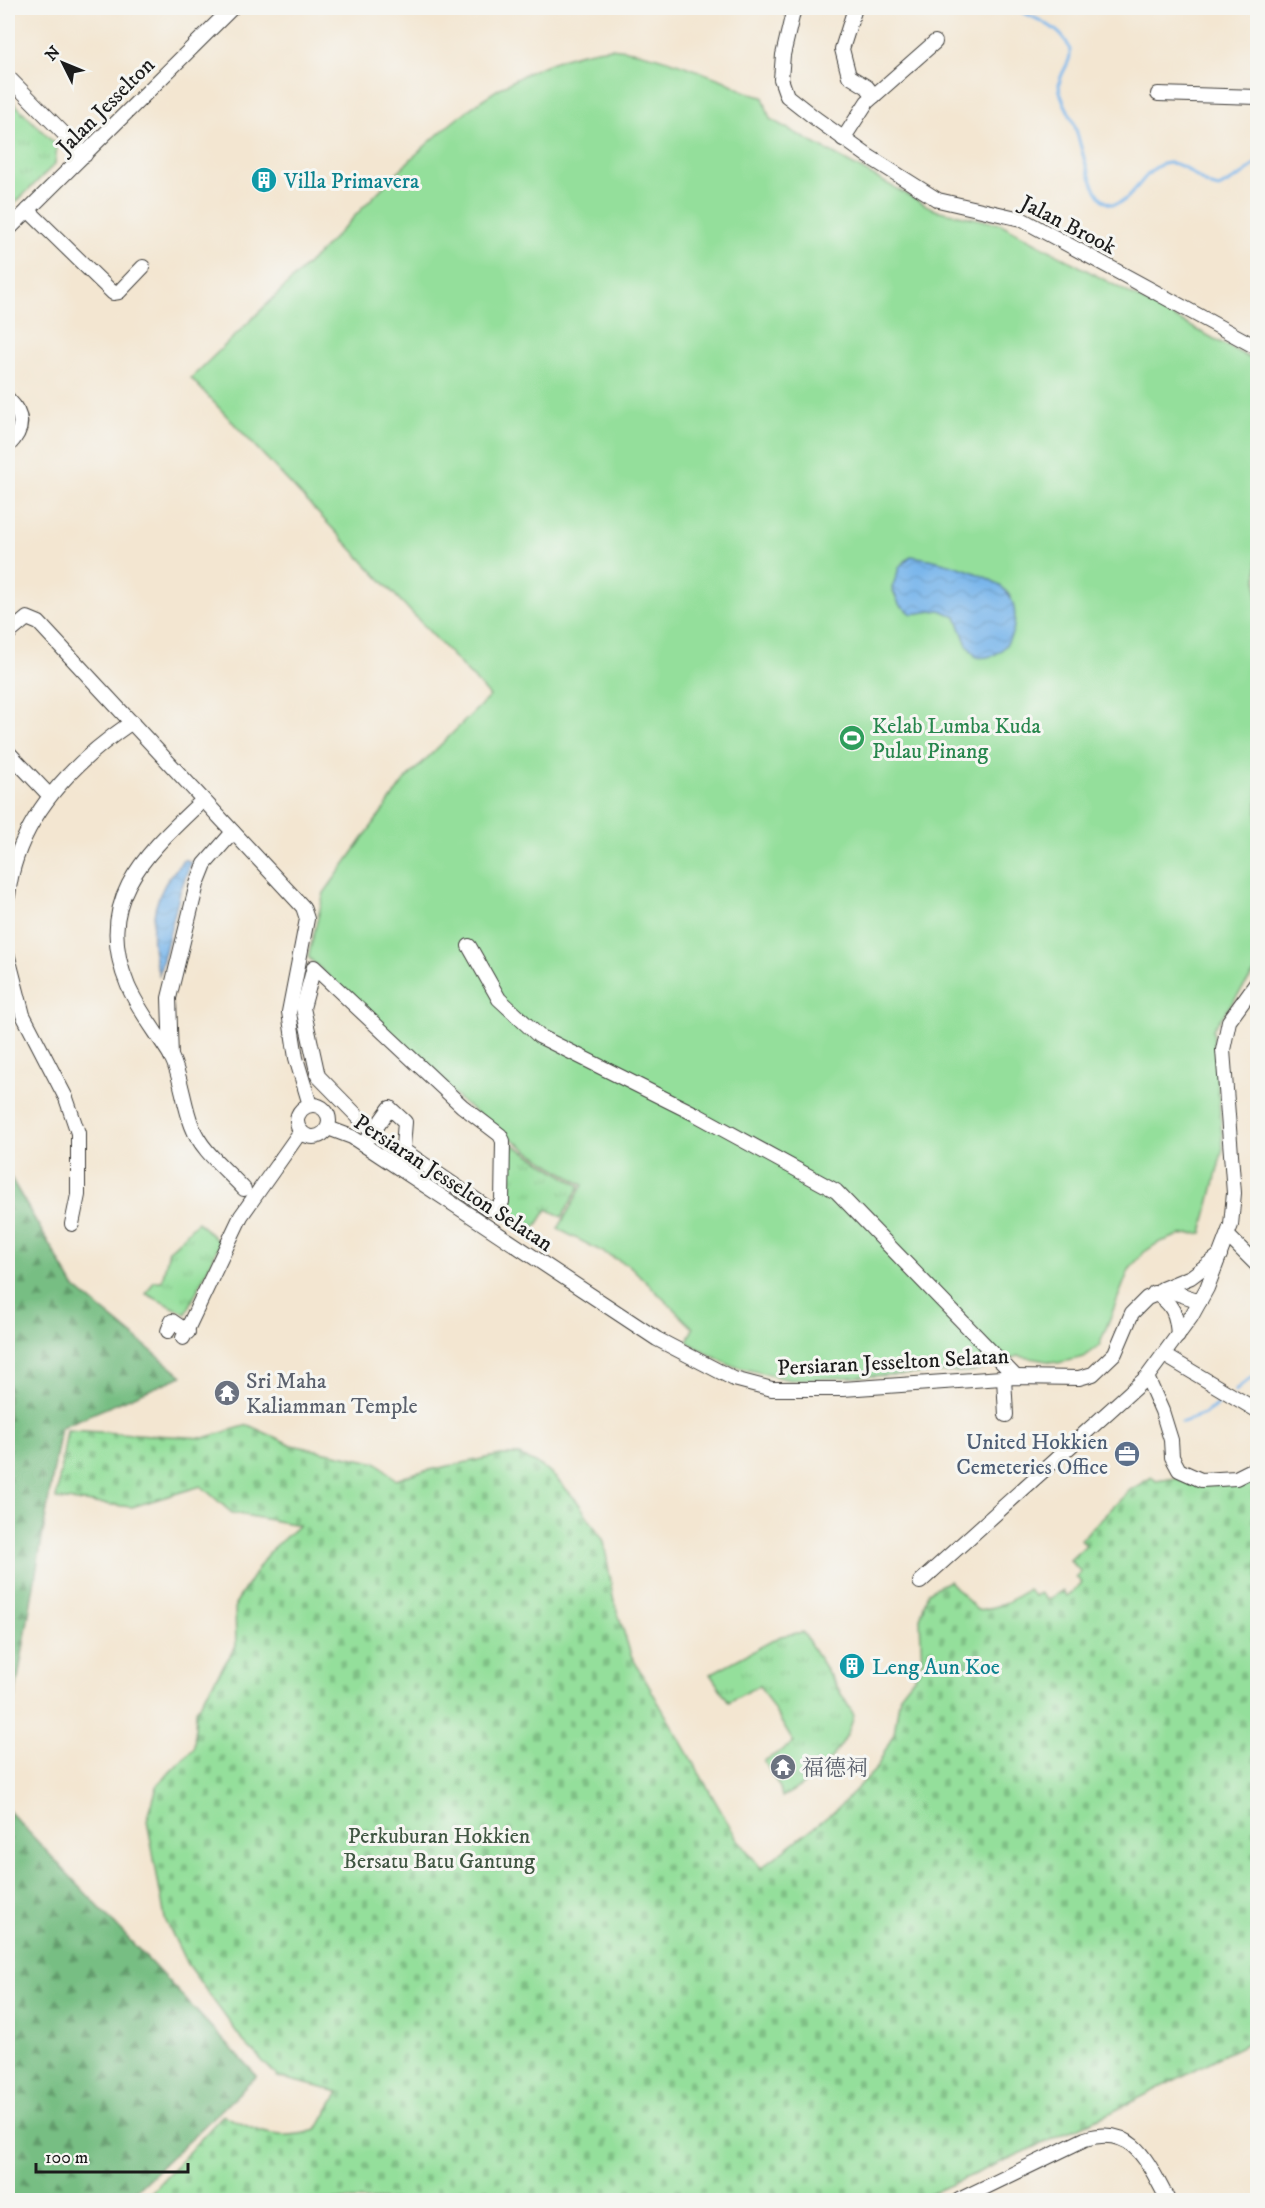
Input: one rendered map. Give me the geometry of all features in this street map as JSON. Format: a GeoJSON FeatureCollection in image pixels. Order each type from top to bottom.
{"type":"FeatureCollection","features":[{"type":"Feature","properties":{"kind":"street","name":"Jalan Jesselton"},"geometry":{"type":"LineString","coordinates":[[8,230],[232,8]]}},
{"type":"Feature","properties":{"kind":"street","name":"Jalan Brook"},"geometry":{"type":"LineString","coordinates":[[794,8],[783,55],[781,79],[787,96],[843,139],[938,200],[1021,219],[1257,348]]}},
{"type":"Feature","properties":{"kind":"street"},"geometry":{"type":"LineString","coordinates":[[855,8],[842,54],[849,76],[867,87],[874,96]]}},
{"type":"Feature","properties":{"kind":"street"},"geometry":{"type":"LineString","coordinates":[[843,139],[858,114],[874,96],[935,42]]}},
{"type":"Feature","properties":{"kind":"street"},"geometry":{"type":"LineString","coordinates":[[8,77],[85,155]]}},
{"type":"Feature","properties":{"kind":"street"},"geometry":{"type":"LineString","coordinates":[[1158,94],[1257,97]]}},
{"type":"Feature","properties":{"kind":"street"},"geometry":{"type":"LineString","coordinates":[[28,210],[113,293],[119,292],[144,267]]}},
{"type":"Feature","properties":{"kind":"street"},"geometry":{"type":"LineString","coordinates":[[8,399],[20,415],[22,423],[16,437],[8,446]]}},
{"type":"Feature","properties":{"kind":"street"},"geometry":{"type":"LineString","coordinates":[[8,634],[27,618],[39,623],[307,914],[289,1012],[296,1058],[310,1105]]}},
{"type":"Feature","properties":{"kind":"street"},"geometry":{"type":"LineString","coordinates":[[8,896],[13,849],[49,795],[103,742],[132,722]]}},
{"type":"Feature","properties":{"kind":"street"},"geometry":{"type":"LineString","coordinates":[[8,752],[49,795]]}},
{"type":"Feature","properties":{"kind":"street"},"geometry":{"type":"LineString","coordinates":[[171,1057],[129,988],[117,947],[116,927],[119,905],[136,868],[203,800]]}},
{"type":"Feature","properties":{"kind":"street"},"geometry":{"type":"LineString","coordinates":[[233,832],[205,864],[197,884],[169,999],[171,1057],[192,1128],[206,1149],[244,1189]]}},
{"type":"Feature","properties":{"kind":"street"},"geometry":{"type":"LineString","coordinates":[[469,946],[499,999],[539,1036],[698,1115],[836,1191],[1010,1377],[1006,1415]]}},
{"type":"Feature","properties":{"kind":"street"},"geometry":{"type":"LineString","coordinates":[[8,957],[23,1015],[66,1098],[78,1133],[78,1195],[72,1224]]}},
{"type":"Feature","properties":{"kind":"street"},"geometry":{"type":"LineString","coordinates":[[374,1132],[318,1076],[303,1008],[314,967],[462,1106],[500,1135],[503,1141],[500,1207],[495,1210],[489,1208],[403,1150]]}},
{"type":"Feature","properties":{"kind":"street"},"geometry":{"type":"LineString","coordinates":[[920,1582],[1147,1377],[1178,1336],[1200,1301],[1228,1236],[1234,1193],[1222,1050],[1229,1021],[1257,981]]}},
{"type":"Feature","properties":{"kind":"street"},"geometry":{"type":"LineString","coordinates":[[168,1331],[172,1321],[186,1335],[241,1216],[301,1131],[298,1116],[310,1105],[320,1106],[328,1113],[328,1128],[315,1137],[301,1131]]}},
{"type":"Feature","properties":{"kind":"street"},"geometry":{"type":"LineString","coordinates":[[364,1146],[390,1108],[405,1122],[401,1170]]}},
{"type":"Feature","properties":{"kind":"street","name":"Persiaran Jesselton Selatan"},"geometry":{"type":"LineString","coordinates":[[328,1128],[364,1146],[657,1339],[734,1379],[772,1389],[803,1391],[1010,1377],[1078,1378],[1094,1374],[1115,1353],[1131,1313],[1157,1292],[1191,1276],[1221,1254]]}},
{"type":"Feature","properties":{"kind":"street"},"geometry":{"type":"LineString","coordinates":[[1228,1236],[1257,1266]]}},
{"type":"Feature","properties":{"kind":"street"},"geometry":{"type":"LineString","coordinates":[[1157,1292],[1175,1291],[1200,1301]]}},
{"type":"Feature","properties":{"kind":"street"},"geometry":{"type":"LineString","coordinates":[[1157,1292],[1173,1307],[1178,1336]]}},
{"type":"Feature","properties":{"kind":"street"},"geometry":{"type":"LineString","coordinates":[[1164,1355],[1257,1411]]}},
{"type":"Feature","properties":{"kind":"street"},"geometry":{"type":"LineString","coordinates":[[1147,1377],[1168,1431],[1172,1457],[1179,1470],[1201,1480],[1236,1478],[1242,1472],[1257,1473]]}},
{"type":"Feature","properties":{"kind":"street"},"geometry":{"type":"LineString","coordinates":[[959,2200],[1085,2139],[1106,2135],[1128,2141],[1140,2150],[1168,2200]]}},
{"type":"Feature","properties":{"kind":"green space","name":"Kelab Lumba Kuda Pulau Pinang"},"geometry":{"type":"Polygon","coordinates":[[[611,48],[638,52],[694,69],[763,97],[770,119],[935,210],[1001,224],[1257,362],[1257,969],[1213,1029],[1223,1148],[1202,1233],[1180,1235],[1158,1243],[1143,1253],[1129,1270],[1099,1346],[1084,1357],[1058,1363],[1018,1356],[976,1371],[790,1380],[729,1365],[687,1342],[693,1328],[630,1266],[558,1229],[583,1185],[533,1154],[462,1102],[308,957],[324,893],[404,781],[490,696],[191,378],[389,181],[454,120],[490,94],[528,73],[568,57],[611,48]]]}},
{"type":"Feature","properties":{"kind":"green space"},"geometry":{"type":"Polygon","coordinates":[[[8,97],[57,146],[55,164],[8,210],[8,97]]]}},
{"type":"Feature","properties":{"kind":"green space"},"geometry":{"type":"Polygon","coordinates":[[[508,1141],[580,1186],[562,1217],[547,1209],[530,1236],[502,1217],[507,1210],[508,1141]]]}},
{"type":"Feature","properties":{"kind":"green space"},"geometry":{"type":"Polygon","coordinates":[[[8,1173],[74,1287],[182,1376],[61,1427],[8,1737],[8,1173]]]}},
{"type":"Feature","properties":{"kind":"green space"},"geometry":{"type":"Polygon","coordinates":[[[198,1222],[220,1243],[186,1314],[146,1294],[154,1281],[162,1281],[169,1250],[198,1222]]]}},
{"type":"Feature","properties":{"kind":"green space","name":"Perkuburan Hokkien Bersatu Batu Gantung"},"geometry":{"type":"Polygon","coordinates":[[[248,1425],[292,1445],[378,1463],[396,1480],[415,1473],[501,1455],[519,1455],[541,1466],[556,1478],[577,1501],[604,1541],[613,1597],[631,1655],[736,1837],[761,1868],[836,1810],[876,1769],[894,1733],[900,1695],[922,1667],[920,1618],[928,1592],[949,1581],[977,1610],[992,1608],[1028,1589],[1034,1596],[1040,1593],[1047,1600],[1062,1591],[1067,1596],[1082,1583],[1076,1577],[1081,1572],[1070,1560],[1086,1545],[1081,1539],[1130,1490],[1152,1477],[1156,1481],[1176,1478],[1189,1483],[1207,1485],[1249,1477],[1258,1483],[1257,2038],[1108,2114],[917,2200],[144,2200],[223,2115],[268,2133],[290,2135],[302,2133],[317,2130],[339,2092],[278,2077],[243,2041],[187,1964],[165,1919],[147,1820],[158,1784],[194,1748],[196,1710],[236,1646],[235,1604],[268,1553],[299,1525],[232,1513],[201,1486],[132,1507],[56,1499],[67,1430],[204,1438],[248,1425]]]}},
{"type":"Feature","properties":{"kind":"green space"},"geometry":{"type":"Polygon","coordinates":[[[803,1632],[854,1715],[850,1728],[836,1752],[816,1774],[782,1797],[780,1788],[764,1761],[794,1743],[759,1685],[729,1702],[710,1674],[781,1636],[803,1632]]]}},
{"type":"Feature","properties":{"kind":"green space"},"geometry":{"type":"Polygon","coordinates":[[[8,1810],[257,2076],[126,2200],[8,2200],[8,1810]]]}},
{"type":"Feature","properties":{"kind":"water"},"geometry":{"type":"Polygon","coordinates":[[[911,556],[935,560],[979,574],[1002,587],[1009,595],[1015,616],[1014,627],[1005,646],[988,657],[976,657],[967,645],[956,617],[940,610],[912,614],[899,604],[892,588],[900,566],[911,556]]]}},
{"type":"Feature","properties":{"kind":"water"},"geometry":{"type":"Polygon","coordinates":[[[184,859],[191,862],[180,892],[159,975],[154,953],[153,919],[159,896],[166,882],[184,859]]]}},
{"type":"Feature","properties":{"kind":"waterway"},"geometry":{"type":"LineString","coordinates":[[945,8],[953,10],[965,8]]}},
{"type":"Feature","properties":{"kind":"waterway"},"geometry":{"type":"LineString","coordinates":[[1014,8],[1057,31],[1070,49],[1069,60],[1060,79],[1059,90],[1074,124],[1092,182],[1104,200],[1111,204],[1126,199],[1159,165],[1168,163],[1181,166],[1205,183],[1219,188],[1245,173],[1258,161]]}},
{"type":"Feature","properties":{"kind":"waterway"},"geometry":{"type":"LineString","coordinates":[[1235,1391],[1258,1372]]}},
{"type":"Feature","properties":{"kind":"waterway"},"geometry":{"type":"LineString","coordinates":[[1182,1422],[1202,1415],[1228,1398]]}},
{"type":"Feature","properties":{"kind":"place","name":"Villa Primavera"},"geometry":{"type":"Point","coordinates":[264,180]}},
{"type":"Feature","properties":{"kind":"place","name":"Kelab Lumba Kuda Pulau Pinang"},"geometry":{"type":"Point","coordinates":[852,738]}},
{"type":"Feature","properties":{"kind":"place","name":"Sri Maha Kaliamman Temple"},"geometry":{"type":"Point","coordinates":[227,1393]}},
{"type":"Feature","properties":{"kind":"place","name":"United Hokkien Cemeteries Office"},"geometry":{"type":"Point","coordinates":[1127,1454]}},
{"type":"Feature","properties":{"kind":"place","name":"Leng Aun Koe"},"geometry":{"type":"Point","coordinates":[852,1666]}},
{"type":"Feature","properties":{"kind":"place","name":"福德祠"},"geometry":{"type":"Point","coordinates":[783,1767]}}]}
